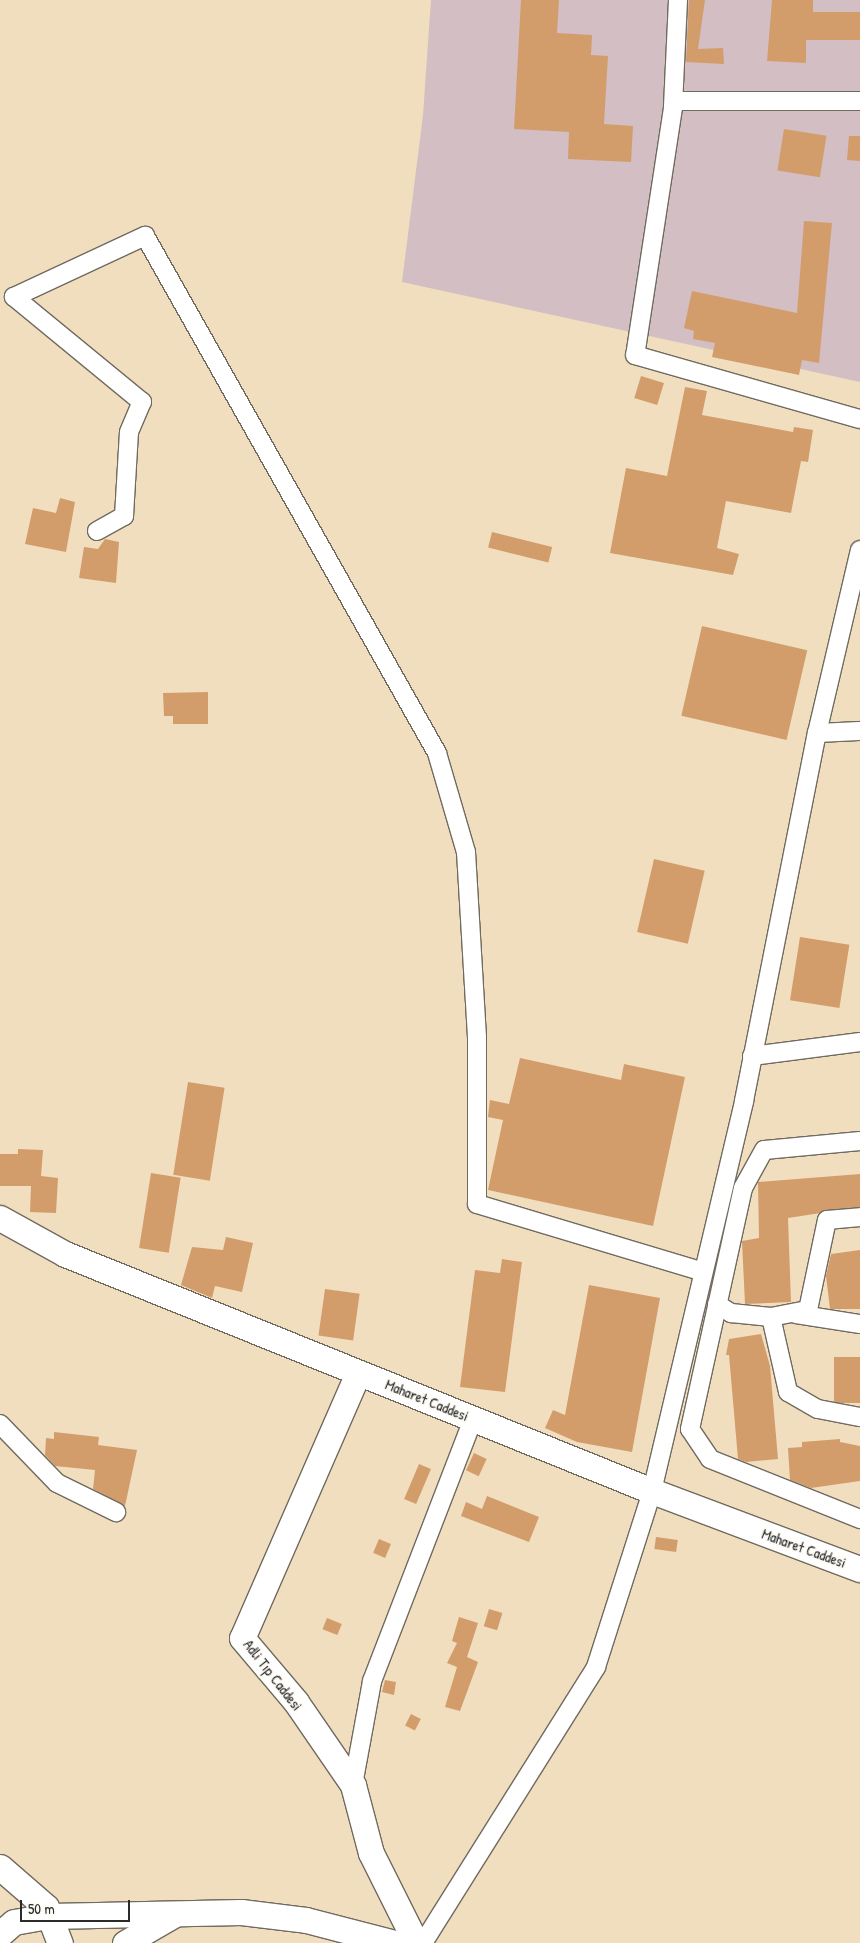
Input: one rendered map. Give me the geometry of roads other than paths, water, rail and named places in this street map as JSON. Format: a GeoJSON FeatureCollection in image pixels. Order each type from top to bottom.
{"type":"FeatureCollection","features":[{"type":"Feature","properties":{"kind":"street"},"geometry":{"type":"LineString","coordinates":[[678,0],[674,101],[634,355],[860,420]]}},
{"type":"Feature","properties":{"kind":"street"},"geometry":{"type":"LineString","coordinates":[[674,101],[860,101]]}},
{"type":"Feature","properties":{"kind":"street"},"geometry":{"type":"LineString","coordinates":[[97,531],[124,516],[129,432],[142,402],[14,297],[145,236],[437,753],[466,852],[477,1038],[477,1204],[703,1272]]}},
{"type":"Feature","properties":{"kind":"street"},"geometry":{"type":"LineString","coordinates":[[423,1943],[596,1667],[652,1491],[752,1056],[817,733],[860,550]]}},
{"type":"Feature","properties":{"kind":"street"},"geometry":{"type":"LineString","coordinates":[[817,733],[860,731]]}},
{"type":"Feature","properties":{"kind":"street"},"geometry":{"type":"LineString","coordinates":[[752,1056],[860,1042]]}},
{"type":"Feature","properties":{"kind":"street"},"geometry":{"type":"LineString","coordinates":[[860,1141],[764,1150],[743,1188],[690,1430],[710,1459],[860,1519]]}},
{"type":"Feature","properties":{"kind":"street"},"geometry":{"type":"LineString","coordinates":[[717,1304],[731,1313],[771,1317],[796,1314],[808,1310],[827,1220],[860,1217]]}},
{"type":"Feature","properties":{"kind":"street","name":"Maharet Caddesi"},"geometry":{"type":"LineString","coordinates":[[0,1218],[65,1254],[652,1491],[860,1569]]}},
{"type":"Feature","properties":{"kind":"street"},"geometry":{"type":"LineString","coordinates":[[837,1318],[860,1312]]}},
{"type":"Feature","properties":{"kind":"street"},"geometry":{"type":"LineString","coordinates":[[796,1314],[837,1318],[860,1324]]}},
{"type":"Feature","properties":{"kind":"street"},"geometry":{"type":"LineString","coordinates":[[771,1317],[788,1392],[818,1409],[860,1417]]}},
{"type":"Feature","properties":{"kind":"street","name":"Adli Tıp Caddesi"},"geometry":{"type":"LineString","coordinates":[[358,1372],[242,1638],[296,1702],[353,1785],[370,1853],[416,1943]]}},
{"type":"Feature","properties":{"kind":"street"},"geometry":{"type":"LineString","coordinates":[[353,1785],[372,1681],[473,1419]]}},
{"type":"Feature","properties":{"kind":"street"},"geometry":{"type":"LineString","coordinates":[[0,1424],[58,1483],[116,1512]]}},
{"type":"Feature","properties":{"kind":"street"},"geometry":{"type":"LineString","coordinates":[[0,1867],[49,1916],[60,1943]]}},
{"type":"Feature","properties":{"kind":"street"},"geometry":{"type":"LineString","coordinates":[[125,1943],[180,1911]]}},
{"type":"Feature","properties":{"kind":"street"},"geometry":{"type":"LineString","coordinates":[[0,1934],[14,1922],[49,1916],[180,1911],[241,1912],[306,1920],[394,1943]]}}]}
